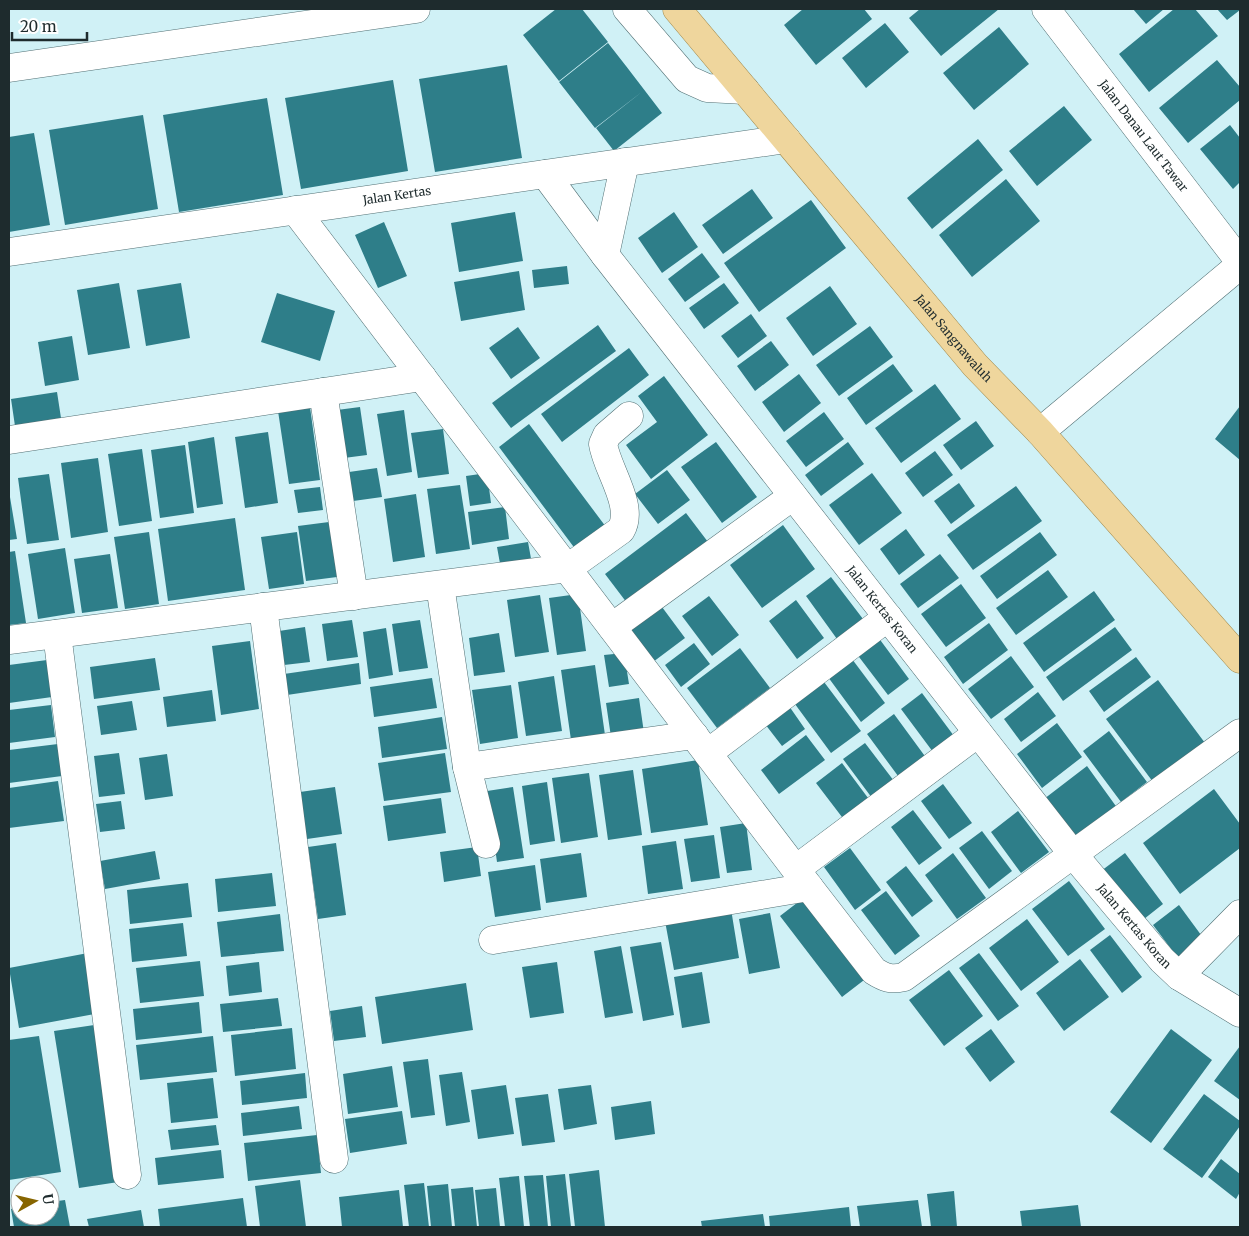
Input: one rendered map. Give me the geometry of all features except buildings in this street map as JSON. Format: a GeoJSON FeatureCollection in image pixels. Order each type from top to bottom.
{"type":"FeatureCollection","features":[{"type":"Feature","properties":{"kind":"main road","name":"Jalan Sangnawaluh"},"geometry":{"type":"LineString","coordinates":[[677,9],[975,365],[1040,432],[1240,659]]}},
{"type":"Feature","properties":{"kind":"street"},"geometry":{"type":"LineString","coordinates":[[9,68],[416,9]]}},
{"type":"Feature","properties":{"kind":"street"},"geometry":{"type":"LineString","coordinates":[[627,9],[688,79],[707,88],[745,90]]}},
{"type":"Feature","properties":{"kind":"street","name":"Jalan Danau Laut Tawar"},"geometry":{"type":"LineString","coordinates":[[1046,9],[1240,264]]}},
{"type":"Feature","properties":{"kind":"street","name":"Jalan Kertas"},"geometry":{"type":"LineString","coordinates":[[9,252],[786,139]]}},
{"type":"Feature","properties":{"kind":"street"},"geometry":{"type":"LineString","coordinates":[[605,255],[624,162]]}},
{"type":"Feature","properties":{"kind":"street","name":"Jalan Kertas Koran"},"geometry":{"type":"LineString","coordinates":[[545,174],[605,255],[1072,853],[1162,960],[1180,976],[1240,1013]]}},
{"type":"Feature","properties":{"kind":"street"},"geometry":{"type":"LineString","coordinates":[[295,210],[874,971],[883,977],[893,979],[904,977],[1240,732]]}},
{"type":"Feature","properties":{"kind":"street"},"geometry":{"type":"LineString","coordinates":[[1040,432],[1240,264]]}},
{"type":"Feature","properties":{"kind":"street"},"geometry":{"type":"LineString","coordinates":[[9,440],[422,377]]}},
{"type":"Feature","properties":{"kind":"street"},"geometry":{"type":"LineString","coordinates":[[323,392],[354,596]]}},
{"type":"Feature","properties":{"kind":"street"},"geometry":{"type":"LineString","coordinates":[[9,640],[568,568],[621,530],[625,522],[625,507],[603,444],[607,435],[629,416]]}},
{"type":"Feature","properties":{"kind":"street"},"geometry":{"type":"LineString","coordinates":[[612,627],[793,496]]}},
{"type":"Feature","properties":{"kind":"street"},"geometry":{"type":"LineString","coordinates":[[440,585],[467,767],[486,844]]}},
{"type":"Feature","properties":{"kind":"street"},"geometry":{"type":"LineString","coordinates":[[263,608],[334,1159]]}},
{"type":"Feature","properties":{"kind":"street"},"geometry":{"type":"LineString","coordinates":[[467,767],[701,744],[888,617]]}},
{"type":"Feature","properties":{"kind":"street"},"geometry":{"type":"LineString","coordinates":[[57,634],[127,1175]]}},
{"type":"Feature","properties":{"kind":"street"},"geometry":{"type":"LineString","coordinates":[[493,940],[803,878],[978,733]]}},
{"type":"Feature","properties":{"kind":"street"},"geometry":{"type":"LineString","coordinates":[[1180,976],[1240,914]]}}]}
